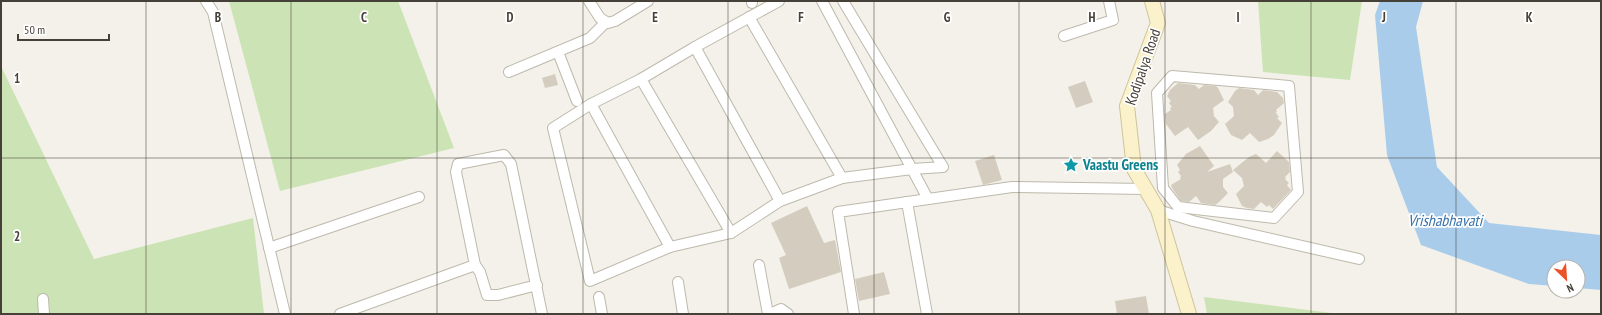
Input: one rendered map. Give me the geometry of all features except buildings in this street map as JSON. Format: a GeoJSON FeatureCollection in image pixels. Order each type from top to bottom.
{"type":"FeatureCollection","features":[{"type":"Feature","properties":{"kind":"main road","name":"Kodipalya Road"},"geometry":{"type":"LineString","coordinates":[[1152,1],[1158,23],[1127,106],[1134,169],[1158,210],[1189,314]]}},
{"type":"Feature","properties":{"kind":"street"},"geometry":{"type":"LineString","coordinates":[[206,1],[213,12],[285,314]]}},
{"type":"Feature","properties":{"kind":"street"},"geometry":{"type":"LineString","coordinates":[[589,1],[600,18],[606,22],[615,21],[648,1]]}},
{"type":"Feature","properties":{"kind":"street"},"geometry":{"type":"LineString","coordinates":[[779,1],[695,47],[641,79],[591,104],[553,128],[590,281],[670,247],[731,233],[780,201],[842,178],[912,169],[943,167],[843,1]]}},
{"type":"Feature","properties":{"kind":"street"},"geometry":{"type":"LineString","coordinates":[[822,1],[928,199]]}},
{"type":"Feature","properties":{"kind":"street"},"geometry":{"type":"LineString","coordinates":[[1064,36],[1113,20],[1109,1]]}},
{"type":"Feature","properties":{"kind":"street"},"geometry":{"type":"LineString","coordinates":[[749,17],[842,178]]}},
{"type":"Feature","properties":{"kind":"street"},"geometry":{"type":"LineString","coordinates":[[509,72],[590,38],[596,34],[606,22]]}},
{"type":"Feature","properties":{"kind":"street"},"geometry":{"type":"LineString","coordinates":[[695,47],[780,201]]}},
{"type":"Feature","properties":{"kind":"street"},"geometry":{"type":"LineString","coordinates":[[558,52],[577,101]]}},
{"type":"Feature","properties":{"kind":"street"},"geometry":{"type":"LineString","coordinates":[[1172,76],[1289,86],[1298,192],[1274,218],[1178,206],[1163,188],[1157,93],[1172,76]]}},
{"type":"Feature","properties":{"kind":"street"},"geometry":{"type":"LineString","coordinates":[[641,79],[731,233]]}},
{"type":"Feature","properties":{"kind":"street"},"geometry":{"type":"LineString","coordinates":[[591,104],[670,247]]}},
{"type":"Feature","properties":{"kind":"street"},"geometry":{"type":"LineString","coordinates":[[537,285],[498,295],[487,295],[480,272],[476,265],[456,172],[458,164],[504,155],[511,164],[537,285],[542,314]]}},
{"type":"Feature","properties":{"kind":"street"},"geometry":{"type":"LineString","coordinates":[[854,314],[838,212],[1012,187],[1146,189]]}},
{"type":"Feature","properties":{"kind":"street"},"geometry":{"type":"LineString","coordinates":[[269,248],[420,197]]}},
{"type":"Feature","properties":{"kind":"street"},"geometry":{"type":"LineString","coordinates":[[907,202],[927,314]]}},
{"type":"Feature","properties":{"kind":"street"},"geometry":{"type":"LineString","coordinates":[[1158,210],[1193,221],[1359,259]]}},
{"type":"Feature","properties":{"kind":"street"},"geometry":{"type":"LineString","coordinates":[[340,314],[476,265]]}},
{"type":"Feature","properties":{"kind":"street"},"geometry":{"type":"LineString","coordinates":[[759,265],[769,314],[781,309],[788,314]]}},
{"type":"Feature","properties":{"kind":"street"},"geometry":{"type":"LineString","coordinates":[[678,282],[683,314]]}},
{"type":"Feature","properties":{"kind":"street"},"geometry":{"type":"LineString","coordinates":[[599,297],[602,314]]}},
{"type":"Feature","properties":{"kind":"street"},"geometry":{"type":"LineString","coordinates":[[43,299],[44,314]]}},
{"type":"Feature","properties":{"kind":"green space"},"geometry":{"type":"Polygon","coordinates":[[[229,1],[398,1],[454,148],[280,191],[229,1]]]}},
{"type":"Feature","properties":{"kind":"green space"},"geometry":{"type":"Polygon","coordinates":[[[1258,1],[1362,1],[1350,80],[1263,72],[1258,1]]]}},
{"type":"Feature","properties":{"kind":"green space"},"geometry":{"type":"Polygon","coordinates":[[[1,66],[94,259],[253,218],[264,314],[1,314],[1,66]]]}},
{"type":"Feature","properties":{"kind":"green space"},"geometry":{"type":"Polygon","coordinates":[[[1204,297],[1339,314],[1207,314],[1204,297]]]}},
{"type":"Feature","properties":{"kind":"water","name":"Vrishabhavati"},"geometry":{"type":"Polygon","coordinates":[[[1380,1],[1423,1],[1416,27],[1437,167],[1489,223],[1601,235],[1601,290],[1586,289],[1586,259],[1546,259],[1546,285],[1529,284],[1421,245],[1387,155],[1375,15],[1380,1]]]}},
{"type":"Feature","properties":{"kind":"place","name":"Vaastu Greens"},"geometry":{"type":"Point","coordinates":[1071,165]}}]}
